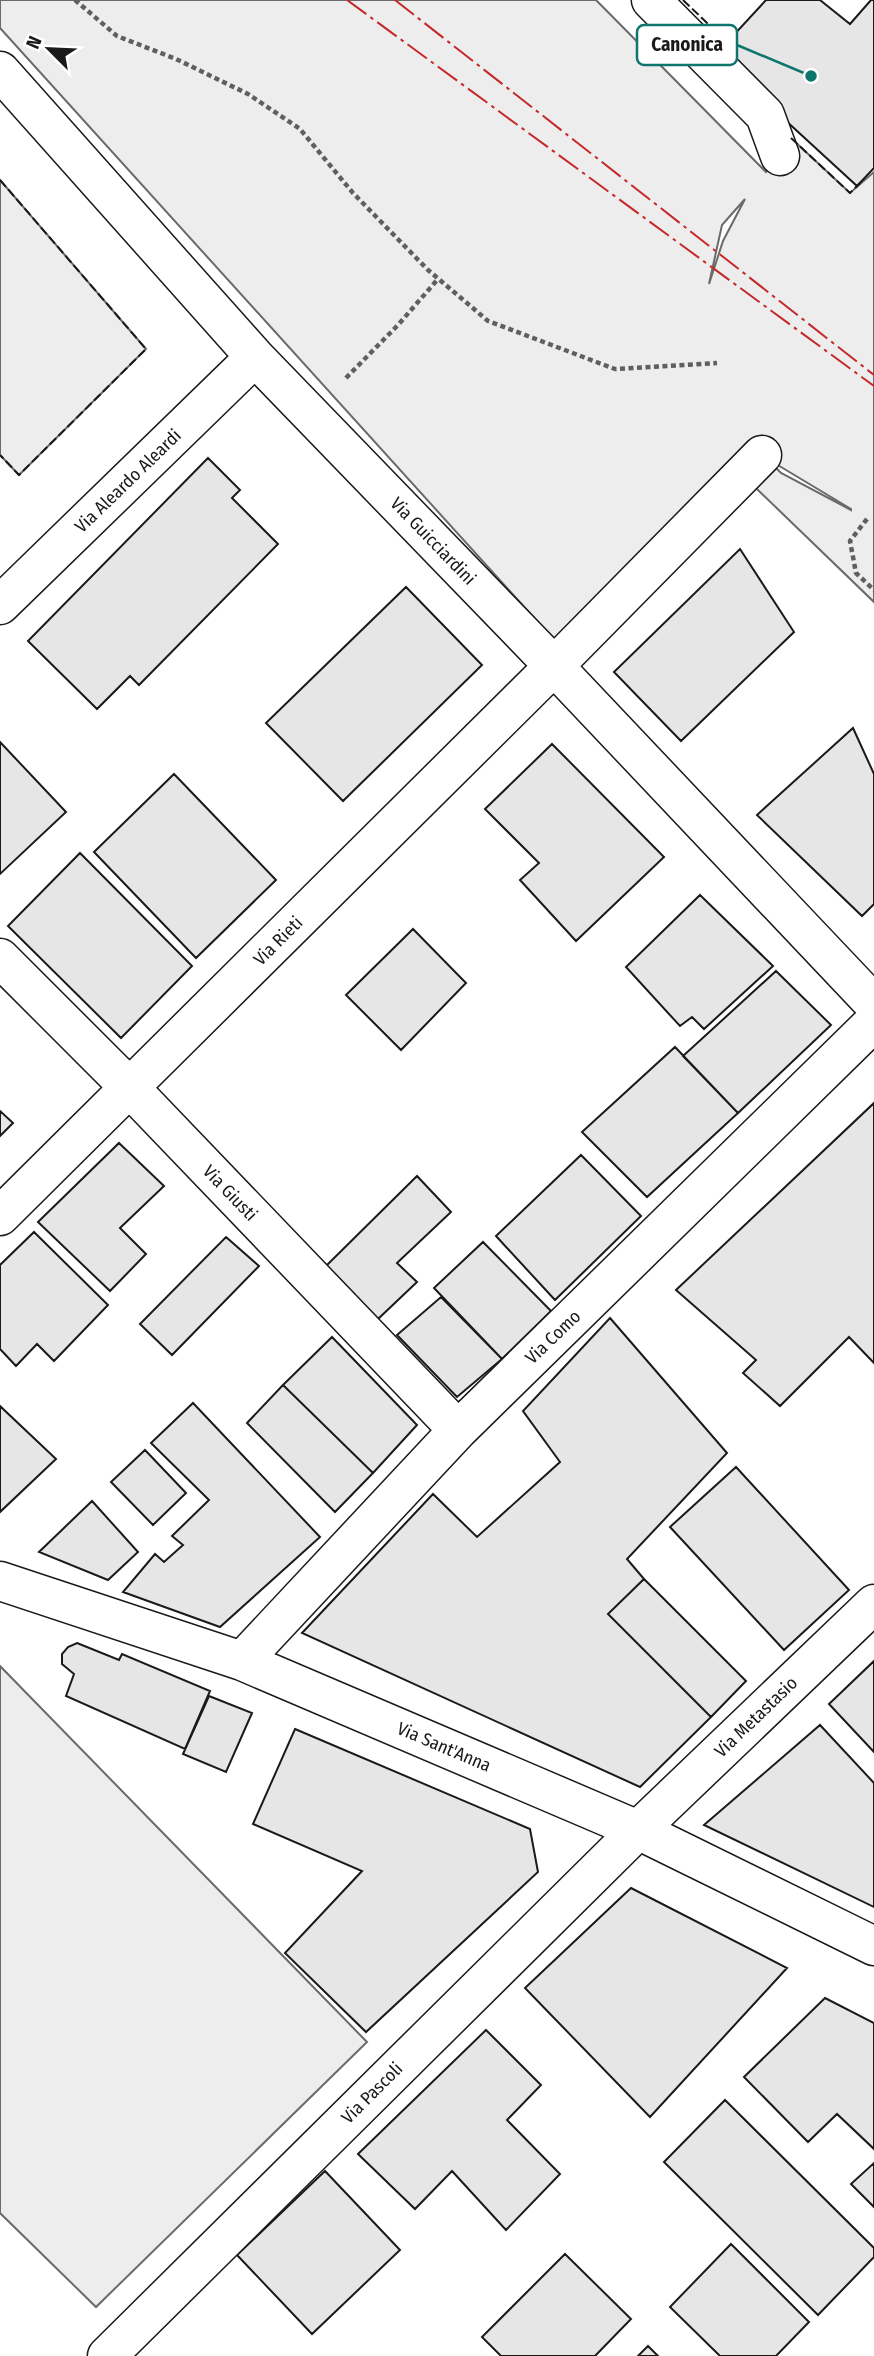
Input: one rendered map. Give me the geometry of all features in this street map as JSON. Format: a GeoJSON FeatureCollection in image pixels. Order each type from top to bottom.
{"type":"FeatureCollection","features":[{"type":"Feature","properties":{"kind":"street"},"geometry":{"type":"LineString","coordinates":[[651,0],[765,115],[780,156]]}},
{"type":"Feature","properties":{"kind":"street","name":"Via Guicciardini"},"geometry":{"type":"LineString","coordinates":[[0,71],[255,357],[554,666],[874,1004]]}},
{"type":"Feature","properties":{"kind":"street","name":"Via Aleardo Aleardi"},"geometry":{"type":"LineString","coordinates":[[0,605],[255,357]]}},
{"type":"Feature","properties":{"kind":"street","name":"Via Rieti"},"geometry":{"type":"LineString","coordinates":[[0,1216],[554,666],[762,455]]}},
{"type":"Feature","properties":{"kind":"street","name":"Via Giusti"},"geometry":{"type":"LineString","coordinates":[[0,958],[130,1088],[458,1430]]}},
{"type":"Feature","properties":{"kind":"street","name":"Via Como"},"geometry":{"type":"LineString","coordinates":[[242,1661],[458,1430],[874,1022]]}},
{"type":"Feature","properties":{"kind":"street","name":"Via Sant'Anna"},"geometry":{"type":"LineString","coordinates":[[0,1581],[242,1661],[638,1830],[874,1946]]}},
{"type":"Feature","properties":{"kind":"street","name":"Via Metastasio"},"geometry":{"type":"LineString","coordinates":[[638,1830],[874,1604]]}},
{"type":"Feature","properties":{"kind":"street","name":"Via Pascoli"},"geometry":{"type":"LineString","coordinates":[[107,2356],[638,1830]]}},
{"type":"Feature","properties":{"kind":"path"},"geometry":{"type":"LineString","coordinates":[[75,0],[117,36],[176,59],[248,94],[300,129],[353,193],[438,279],[488,321],[615,369],[717,363]]}},
{"type":"Feature","properties":{"kind":"path"},"geometry":{"type":"LineString","coordinates":[[311,414],[398,325],[438,279]]}},
{"type":"Feature","properties":{"kind":"path"},"geometry":{"type":"LineString","coordinates":[[867,519],[850,541],[856,573],[874,590]]}},
{"type":"Feature","properties":{"kind":"shaded area"},"geometry":{"type":"Polygon","coordinates":[[[0,0],[596,0],[766,172],[792,139],[850,193],[874,172],[874,602],[730,463],[555,641],[0,28],[0,0]],[[745,199],[722,225],[709,284],[723,241],[745,199]],[[766,458],[781,473],[851,510],[851,509],[766,458]]]}},
{"type":"Feature","properties":{"kind":"shaded area"},"geometry":{"type":"Polygon","coordinates":[[[0,180],[146,349],[19,475],[0,455],[0,180]]]}},
{"type":"Feature","properties":{"kind":"shaded area"},"geometry":{"type":"Polygon","coordinates":[[[0,1666],[367,2042],[96,2307],[0,2213],[0,1666]]]}},
{"type":"Feature","properties":{"kind":"building"},"geometry":{"type":"Polygon","coordinates":[[[766,0],[820,0],[850,24],[871,0],[874,0],[874,168],[857,186],[772,108],[719,51],[766,0]]]}},
{"type":"Feature","properties":{"kind":"building"},"geometry":{"type":"Polygon","coordinates":[[[208,458],[240,490],[232,498],[278,544],[139,685],[130,676],[97,709],[28,641],[208,458]]]}},
{"type":"Feature","properties":{"kind":"building"},"geometry":{"type":"Polygon","coordinates":[[[740,549],[794,632],[681,741],[614,672],[740,549]]]}},
{"type":"Feature","properties":{"kind":"building"},"geometry":{"type":"Polygon","coordinates":[[[406,587],[482,665],[343,801],[266,723],[406,587]]]}},
{"type":"Feature","properties":{"kind":"building"},"geometry":{"type":"Polygon","coordinates":[[[853,728],[874,774],[874,904],[862,916],[757,815],[853,728]]]}},
{"type":"Feature","properties":{"kind":"building"},"geometry":{"type":"Polygon","coordinates":[[[0,742],[66,812],[0,874],[0,742]]]}},
{"type":"Feature","properties":{"kind":"building"},"geometry":{"type":"Polygon","coordinates":[[[552,744],[664,857],[576,941],[520,880],[539,863],[485,809],[552,744]]]}},
{"type":"Feature","properties":{"kind":"building"},"geometry":{"type":"Polygon","coordinates":[[[174,774],[276,880],[196,958],[94,852],[174,774]]]}},
{"type":"Feature","properties":{"kind":"building"},"geometry":{"type":"Polygon","coordinates":[[[80,853],[192,966],[121,1038],[8,926],[80,853]]]}},
{"type":"Feature","properties":{"kind":"building"},"geometry":{"type":"Polygon","coordinates":[[[700,895],[773,966],[704,1029],[692,1017],[680,1026],[626,967],[700,895]]]}},
{"type":"Feature","properties":{"kind":"building"},"geometry":{"type":"Polygon","coordinates":[[[413,929],[466,983],[401,1050],[346,995],[413,929]]]}},
{"type":"Feature","properties":{"kind":"building"},"geometry":{"type":"Polygon","coordinates":[[[776,971],[831,1025],[738,1113],[683,1056],[776,971]]]}},
{"type":"Feature","properties":{"kind":"building"},"geometry":{"type":"Polygon","coordinates":[[[675,1047],[738,1113],[647,1197],[582,1132],[675,1047]]]}},
{"type":"Feature","properties":{"kind":"building"},"geometry":{"type":"Polygon","coordinates":[[[874,1103],[874,1363],[849,1337],[780,1406],[743,1373],[756,1360],[676,1290],[874,1103]]]}},
{"type":"Feature","properties":{"kind":"building"},"geometry":{"type":"Polygon","coordinates":[[[0,1111],[13,1123],[0,1136],[0,1111]]]}},
{"type":"Feature","properties":{"kind":"building"},"geometry":{"type":"Polygon","coordinates":[[[119,1143],[164,1186],[120,1228],[146,1254],[110,1291],[38,1222],[119,1143]]]}},
{"type":"Feature","properties":{"kind":"building"},"geometry":{"type":"Polygon","coordinates":[[[581,1155],[641,1216],[555,1300],[496,1236],[581,1155]]]}},
{"type":"Feature","properties":{"kind":"building"},"geometry":{"type":"Polygon","coordinates":[[[417,1176],[451,1212],[397,1263],[417,1282],[378,1319],[326,1266],[417,1176]]]}},
{"type":"Feature","properties":{"kind":"building"},"geometry":{"type":"Polygon","coordinates":[[[34,1232],[108,1305],[54,1361],[37,1344],[16,1366],[0,1349],[0,1265],[34,1232]]]}},
{"type":"Feature","properties":{"kind":"building"},"geometry":{"type":"Polygon","coordinates":[[[226,1237],[259,1266],[172,1355],[140,1324],[226,1237]]]}},
{"type":"Feature","properties":{"kind":"building"},"geometry":{"type":"Polygon","coordinates":[[[483,1242],[551,1311],[502,1359],[434,1288],[483,1242]]]}},
{"type":"Feature","properties":{"kind":"building"},"geometry":{"type":"Polygon","coordinates":[[[441,1297],[502,1359],[457,1397],[397,1335],[441,1297]]]}},
{"type":"Feature","properties":{"kind":"building"},"geometry":{"type":"Polygon","coordinates":[[[610,1318],[727,1453],[627,1559],[644,1579],[608,1614],[711,1717],[640,1787],[302,1633],[433,1494],[477,1537],[560,1462],[523,1411],[610,1318]]]}},
{"type":"Feature","properties":{"kind":"building"},"geometry":{"type":"Polygon","coordinates":[[[332,1337],[417,1425],[373,1473],[283,1385],[332,1337]]]}},
{"type":"Feature","properties":{"kind":"building"},"geometry":{"type":"Polygon","coordinates":[[[283,1385],[373,1473],[335,1512],[247,1423],[283,1385]]]}},
{"type":"Feature","properties":{"kind":"building"},"geometry":{"type":"Polygon","coordinates":[[[193,1403],[320,1537],[220,1627],[123,1592],[155,1554],[164,1562],[183,1545],[172,1536],[209,1500],[151,1443],[193,1403]]]}},
{"type":"Feature","properties":{"kind":"building"},"geometry":{"type":"Polygon","coordinates":[[[0,1406],[56,1459],[0,1512],[0,1406]]]}},
{"type":"Feature","properties":{"kind":"building"},"geometry":{"type":"Polygon","coordinates":[[[145,1450],[186,1493],[153,1525],[111,1482],[145,1450]]]}},
{"type":"Feature","properties":{"kind":"building"},"geometry":{"type":"Polygon","coordinates":[[[736,1467],[849,1590],[784,1650],[670,1527],[736,1467]]]}},
{"type":"Feature","properties":{"kind":"building"},"geometry":{"type":"Polygon","coordinates":[[[92,1501],[138,1552],[108,1580],[39,1552],[92,1501]]]}},
{"type":"Feature","properties":{"kind":"building"},"geometry":{"type":"Polygon","coordinates":[[[644,1579],[746,1681],[711,1717],[608,1614],[644,1579]]]}},
{"type":"Feature","properties":{"kind":"building"},"geometry":{"type":"Polygon","coordinates":[[[77,1643],[119,1660],[122,1654],[210,1691],[185,1749],[66,1696],[74,1674],[62,1664],[62,1654],[77,1643]]]}},
{"type":"Feature","properties":{"kind":"building"},"geometry":{"type":"Polygon","coordinates":[[[874,1661],[874,1752],[829,1704],[874,1661]]]}},
{"type":"Feature","properties":{"kind":"building"},"geometry":{"type":"Polygon","coordinates":[[[209,1696],[252,1713],[226,1772],[183,1754],[209,1696]]]}},
{"type":"Feature","properties":{"kind":"building"},"geometry":{"type":"Polygon","coordinates":[[[820,1725],[874,1783],[874,1907],[704,1825],[820,1725]]]}},
{"type":"Feature","properties":{"kind":"building"},"geometry":{"type":"Polygon","coordinates":[[[295,1729],[530,1829],[538,1872],[366,2032],[285,1953],[362,1871],[253,1824],[295,1729]]]}},
{"type":"Feature","properties":{"kind":"building"},"geometry":{"type":"Polygon","coordinates":[[[631,1888],[787,1968],[650,2117],[525,1988],[631,1888]]]}},
{"type":"Feature","properties":{"kind":"building"},"geometry":{"type":"Polygon","coordinates":[[[825,1998],[874,2023],[874,2149],[837,2114],[808,2142],[744,2077],[825,1998]]]}},
{"type":"Feature","properties":{"kind":"building"},"geometry":{"type":"Polygon","coordinates":[[[486,2030],[541,2085],[507,2120],[560,2174],[506,2230],[452,2171],[415,2209],[358,2154],[486,2030]]]}},
{"type":"Feature","properties":{"kind":"building"},"geometry":{"type":"Polygon","coordinates":[[[725,2100],[874,2248],[874,2257],[818,2315],[664,2162],[725,2100]]]}},
{"type":"Feature","properties":{"kind":"building"},"geometry":{"type":"Polygon","coordinates":[[[874,2163],[874,2207],[851,2184],[874,2163]]]}},
{"type":"Feature","properties":{"kind":"building"},"geometry":{"type":"Polygon","coordinates":[[[325,2171],[400,2250],[312,2334],[237,2255],[325,2171]]]}},
{"type":"Feature","properties":{"kind":"building"},"geometry":{"type":"Polygon","coordinates":[[[731,2244],[809,2322],[776,2356],[720,2356],[670,2307],[731,2244]]]}},
{"type":"Feature","properties":{"kind":"building"},"geometry":{"type":"Polygon","coordinates":[[[565,2254],[631,2319],[595,2356],[501,2356],[482,2337],[565,2254]]]}},
{"type":"Feature","properties":{"kind":"building"},"geometry":{"type":"Polygon","coordinates":[[[648,2346],[658,2356],[638,2356],[648,2346]]]}},
{"type":"Feature","properties":{"kind":"fence"},"geometry":{"type":"LineString","coordinates":[[683,0],[727,42],[724,45]]}},
{"type":"Feature","properties":{"kind":"fence"},"geometry":{"type":"LineString","coordinates":[[791,138],[850,193],[860,183]]}},
{"type":"Feature","properties":{"kind":"fence"},"geometry":{"type":"LineString","coordinates":[[0,180],[146,349],[19,475],[0,455]]}},
{"type":"Feature","properties":{"kind":"power"},"geometry":{"type":"LineString","coordinates":[[347,0],[874,386]]}},
{"type":"Feature","properties":{"kind":"power"},"geometry":{"type":"LineString","coordinates":[[395,0],[874,375]]}},
{"type":"Feature","properties":{"kind":"place","name":"Canonica"},"geometry":{"type":"Point","coordinates":[811,76]}}]}
